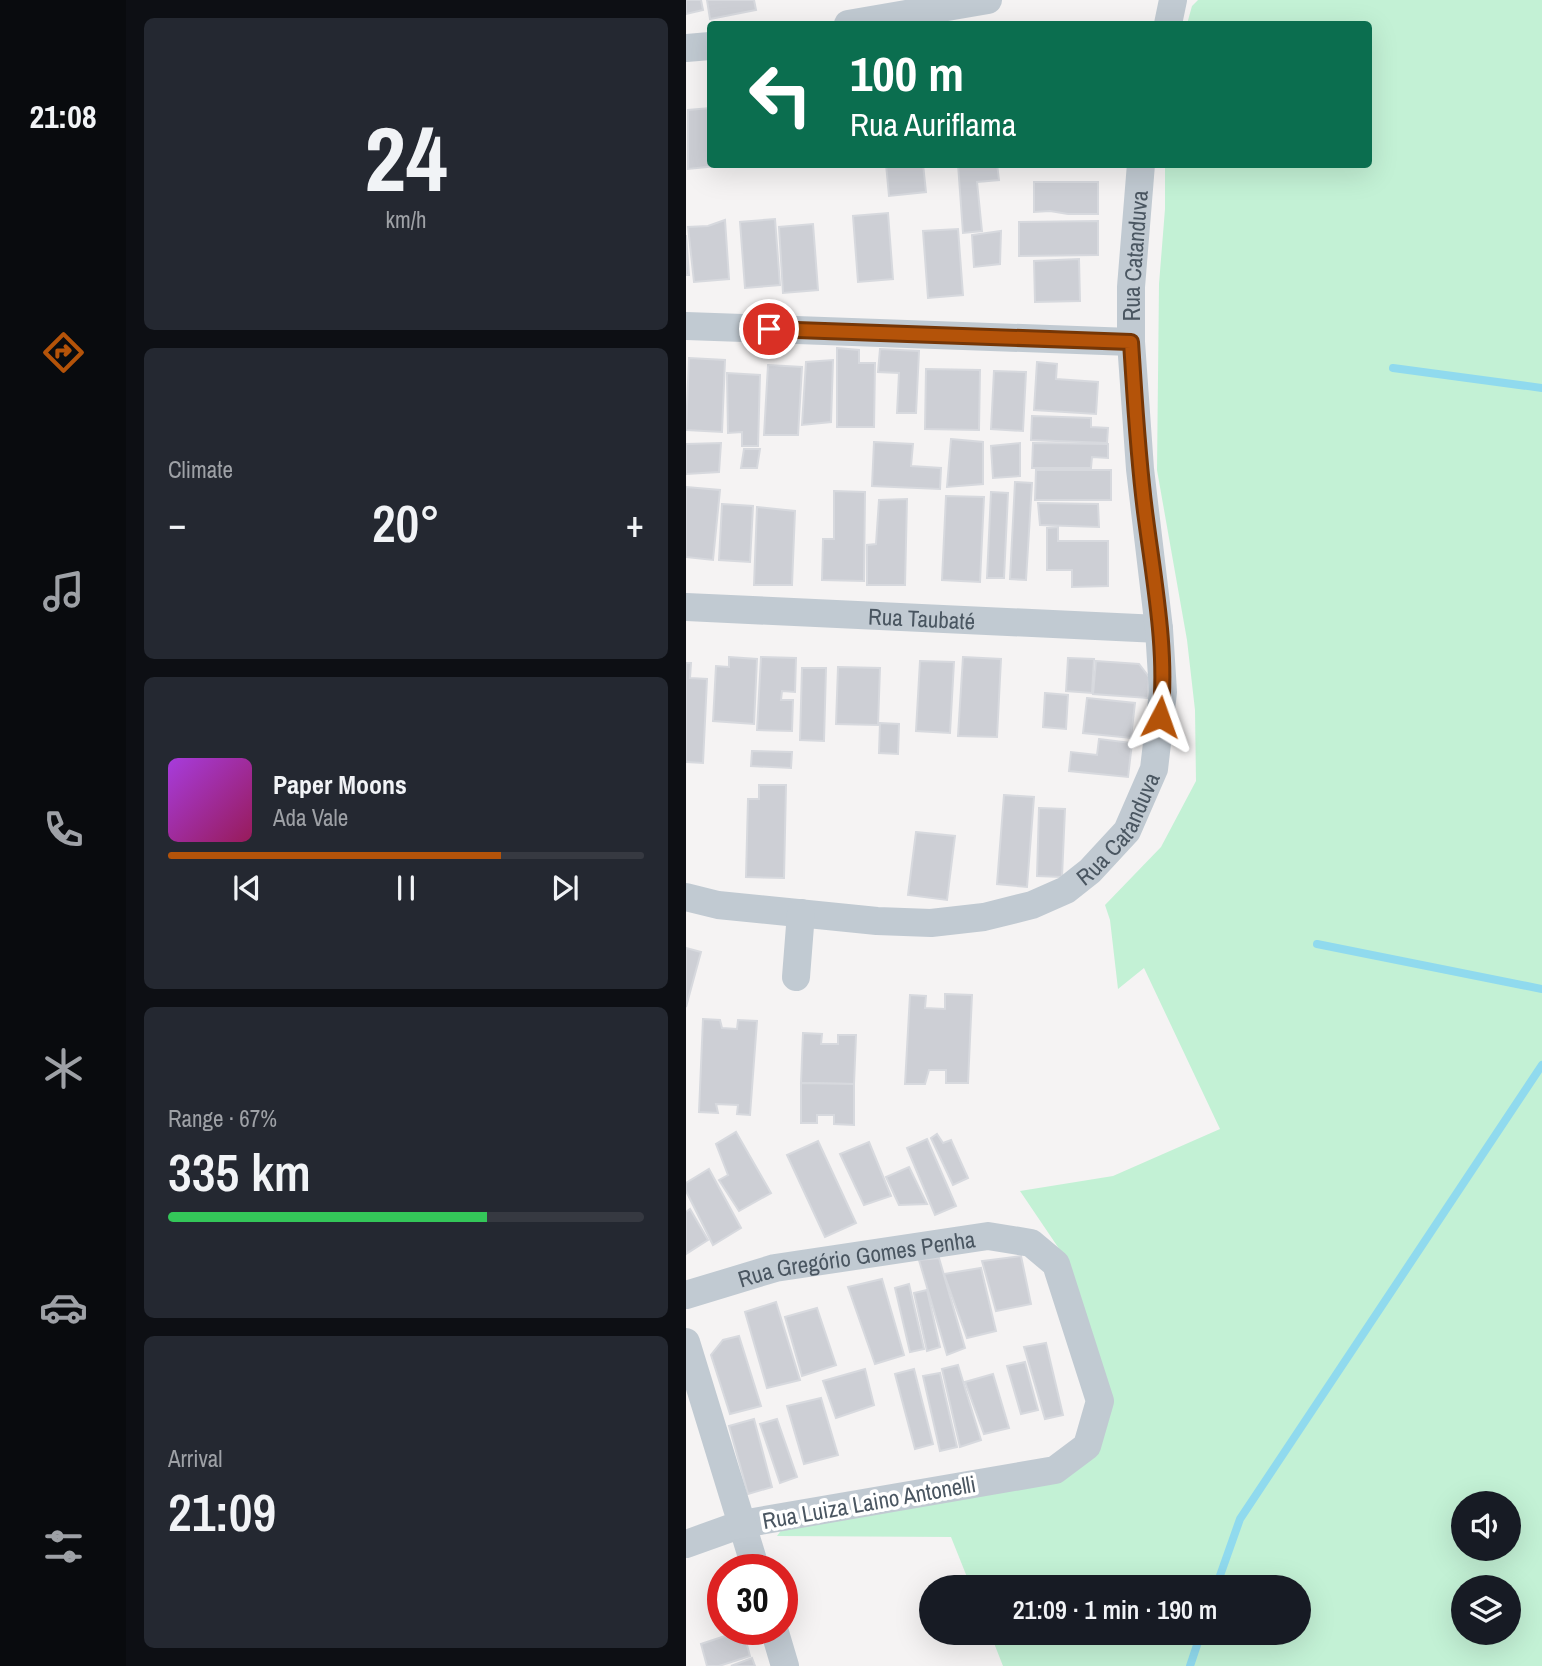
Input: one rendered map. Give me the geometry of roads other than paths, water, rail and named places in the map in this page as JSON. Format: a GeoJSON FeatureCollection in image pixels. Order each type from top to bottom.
{"type":"FeatureCollection","features":[{"type":"Feature","properties":{"kind":"street"},"geometry":{"type":"LineString","coordinates":[[866,21],[988,0]]}},
{"type":"Feature","properties":{"kind":"street"},"geometry":{"type":"LineString","coordinates":[[1169,21],[1173,0]]}},
{"type":"Feature","properties":{"kind":"street"},"geometry":{"type":"LineString","coordinates":[[686,48],[707,46]]}},
{"type":"Feature","properties":{"kind":"street","name":"Rua Catanduva"},"geometry":{"type":"LineString","coordinates":[[686,897],[718,905],[877,921],[931,923],[984,917],[1032,905],[1066,890],[1090,871],[1127,831],[1154,769],[1163,692],[1159,629],[1140,469],[1131,342],[1131,287],[1141,168]]}},
{"type":"Feature","properties":{"kind":"street"},"geometry":{"type":"LineString","coordinates":[[686,326],[1131,342]]}},
{"type":"Feature","properties":{"kind":"street","name":"Rua Taubaté"},"geometry":{"type":"LineString","coordinates":[[686,607],[1159,629]]}},
{"type":"Feature","properties":{"kind":"street"},"geometry":{"type":"LineString","coordinates":[[796,978],[802,913]]}},
{"type":"Feature","properties":{"kind":"street","name":"Rua Gregório Gomes Penha"},"geometry":{"type":"LineString","coordinates":[[686,1295],[775,1268],[988,1236],[1031,1243],[1056,1264],[1100,1401],[1087,1446],[1055,1470]]}},
{"type":"Feature","properties":{"kind":"street"},"geometry":{"type":"LineString","coordinates":[[686,1342],[751,1554]]}},
{"type":"Feature","properties":{"kind":"street","name":"Rua Luiza Laino Antonelli"},"geometry":{"type":"LineString","coordinates":[[686,1544],[742,1524],[1055,1470]]}},
{"type":"Feature","properties":{"kind":"street"},"geometry":{"type":"LineString","coordinates":[[779,1645],[785,1666]]}},
{"type":"Feature","properties":{"kind":"waterway"},"geometry":{"type":"LineString","coordinates":[[1393,368],[1542,388]]}},
{"type":"Feature","properties":{"kind":"waterway"},"geometry":{"type":"LineString","coordinates":[[1317,944],[1542,989]]}},
{"type":"Feature","properties":{"kind":"waterway"},"geometry":{"type":"LineString","coordinates":[[1220,1575],[1240,1519],[1542,1065]]}},
{"type":"Feature","properties":{"kind":"waterway"},"geometry":{"type":"LineString","coordinates":[[1190,1666],[1197,1645]]}}]}
